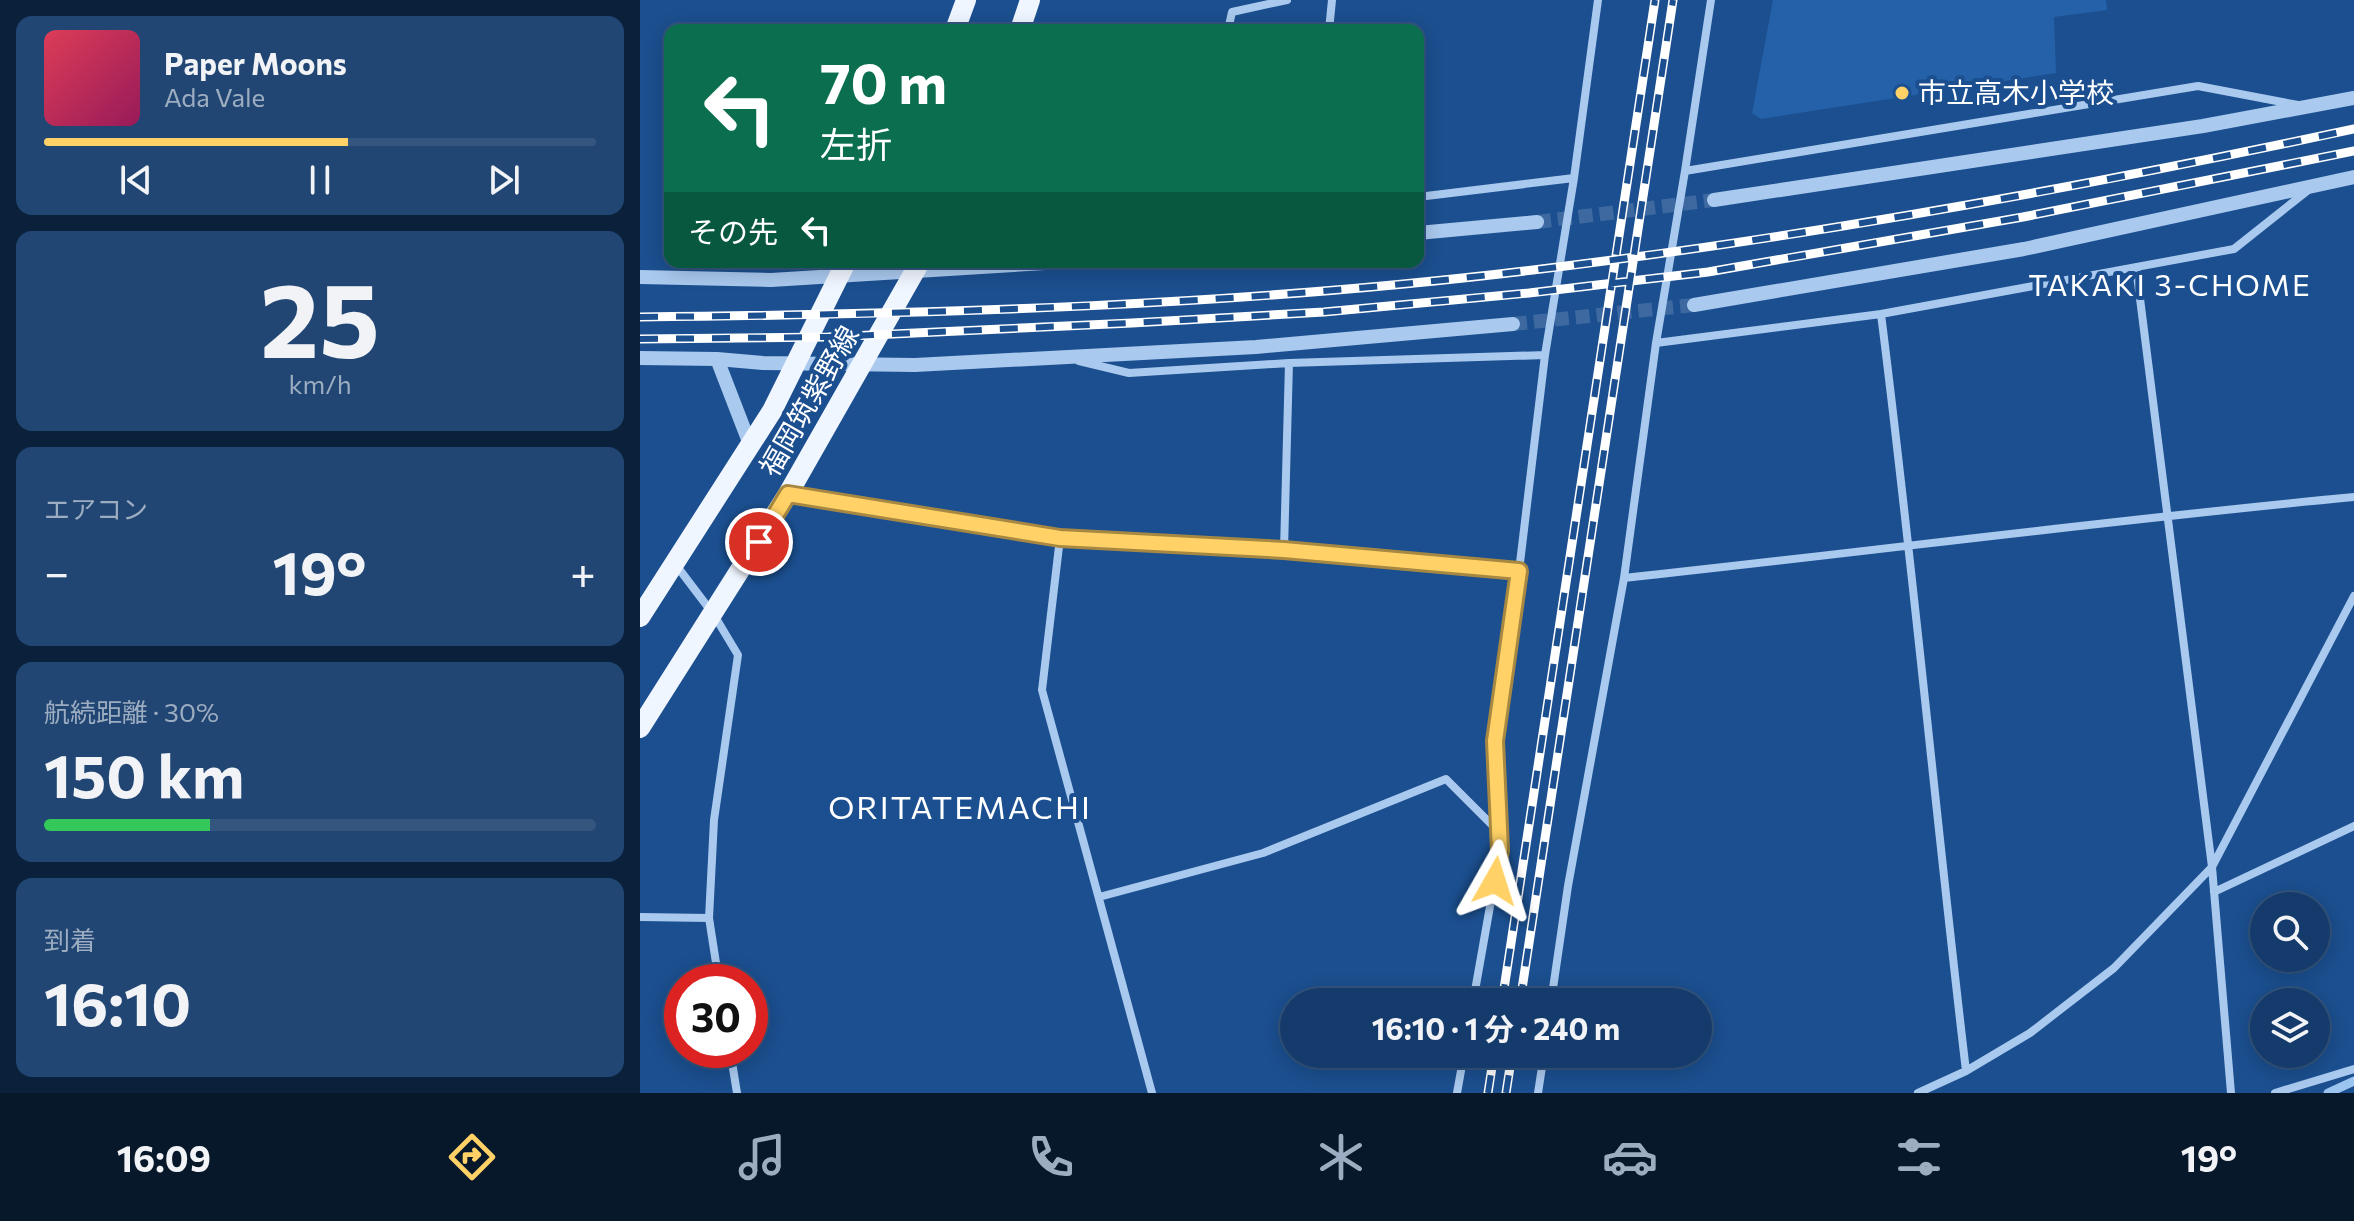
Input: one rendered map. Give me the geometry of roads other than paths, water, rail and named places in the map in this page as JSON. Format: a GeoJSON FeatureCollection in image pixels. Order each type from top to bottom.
{"type":"FeatureCollection","features":[{"type":"Feature","properties":{"kind":"main road"},"geometry":{"type":"LineString","coordinates":[[957,24],[966,0]]}},
{"type":"Feature","properties":{"kind":"main road"},"geometry":{"type":"LineString","coordinates":[[1022,24],[1030,0]]}},
{"type":"Feature","properties":{"kind":"main road","name":"福岡筑紫野線"},"geometry":{"type":"LineString","coordinates":[[640,617],[751,447],[798,364],[843,268]]}},
{"type":"Feature","properties":{"kind":"main road","name":"福岡筑紫野線"},"geometry":{"type":"LineString","coordinates":[[640,728],[788,494],[917,268]]}},
{"type":"Feature","properties":{"kind":"street"},"geometry":{"type":"LineString","coordinates":[[1229,24],[1232,12],[1287,0]]}},
{"type":"Feature","properties":{"kind":"street"},"geometry":{"type":"LineString","coordinates":[[1330,24],[1332,0]]}},
{"type":"Feature","properties":{"kind":"street"},"geometry":{"type":"LineString","coordinates":[[1475,988],[1500,850],[1495,741],[1545,355],[1574,178],[1598,0]]}},
{"type":"Feature","properties":{"kind":"street"},"geometry":{"type":"LineString","coordinates":[[1553,988],[1568,886],[1624,578],[1656,343],[1711,0]]}},
{"type":"Feature","properties":{"kind":"street"},"geometry":{"type":"LineString","coordinates":[[1685,171],[2198,86],[2311,107]]}},
{"type":"Feature","properties":{"kind":"street"},"geometry":{"type":"LineString","coordinates":[[1714,200],[2203,126],[2354,98]]}},
{"type":"Feature","properties":{"kind":"street"},"geometry":{"type":"LineString","coordinates":[[1694,305],[2024,249],[2354,177]]}},
{"type":"Feature","properties":{"kind":"street"},"geometry":{"type":"LineString","coordinates":[[1424,196],[1574,178]]}},
{"type":"Feature","properties":{"kind":"street"},"geometry":{"type":"LineString","coordinates":[[1656,343],[1881,314],[2234,249],[2314,185]]}},
{"type":"Feature","properties":{"kind":"street"},"geometry":{"type":"LineString","coordinates":[[1424,232],[1537,222]]}},
{"type":"Feature","properties":{"kind":"street"},"geometry":{"type":"LineString","coordinates":[[2136,267],[2212,867],[2231,1093]]}},
{"type":"Feature","properties":{"kind":"street"},"geometry":{"type":"LineString","coordinates":[[640,277],[771,280],[843,268]]}},
{"type":"Feature","properties":{"kind":"street"},"geometry":{"type":"LineString","coordinates":[[1881,314],[1910,548],[1938,835],[1966,1071]]}},
{"type":"Feature","properties":{"kind":"street"},"geometry":{"type":"LineString","coordinates":[[640,358],[915,365],[1256,347],[1513,324]]}},
{"type":"Feature","properties":{"kind":"street"},"geometry":{"type":"LineString","coordinates":[[1064,357],[1129,373],[1289,363],[1545,355]]}},
{"type":"Feature","properties":{"kind":"street"},"geometry":{"type":"LineString","coordinates":[[717,359],[751,447]]}},
{"type":"Feature","properties":{"kind":"street"},"geometry":{"type":"LineString","coordinates":[[1284,550],[1289,363]]}},
{"type":"Feature","properties":{"kind":"street"},"geometry":{"type":"LineString","coordinates":[[788,494],[1060,538],[1284,550],[1519,571]]}},
{"type":"Feature","properties":{"kind":"street"},"geometry":{"type":"LineString","coordinates":[[1624,578],[1910,548],[2166,515],[2354,497]]}},
{"type":"Feature","properties":{"kind":"street"},"geometry":{"type":"LineString","coordinates":[[1060,538],[1042,690],[1152,1093]]}},
{"type":"Feature","properties":{"kind":"street"},"geometry":{"type":"LineString","coordinates":[[675,563],[714,615],[738,655],[714,820],[709,918],[716,964]]}},
{"type":"Feature","properties":{"kind":"street"},"geometry":{"type":"LineString","coordinates":[[1918,1093],[1966,1071],[2030,1033],[2114,968],[2212,867],[2354,596]]}},
{"type":"Feature","properties":{"kind":"street"},"geometry":{"type":"LineString","coordinates":[[1099,897],[1263,853],[1446,779],[1497,830]]}},
{"type":"Feature","properties":{"kind":"street"},"geometry":{"type":"LineString","coordinates":[[2214,892],[2354,826]]}},
{"type":"Feature","properties":{"kind":"street"},"geometry":{"type":"LineString","coordinates":[[640,917],[709,918]]}},
{"type":"Feature","properties":{"kind":"street"},"geometry":{"type":"LineString","coordinates":[[733,1068],[737,1093]]}},
{"type":"Feature","properties":{"kind":"street"},"geometry":{"type":"LineString","coordinates":[[1457,1093],[1461,1068]]}},
{"type":"Feature","properties":{"kind":"street"},"geometry":{"type":"LineString","coordinates":[[1538,1093],[1542,1068]]}},
{"type":"Feature","properties":{"kind":"street"},"geometry":{"type":"LineString","coordinates":[[2275,1093],[2354,1069]]}},
{"type":"Feature","properties":{"kind":"waterway"},"geometry":{"type":"LineString","coordinates":[[2328,1093],[2354,1081]]}},
{"type":"Feature","properties":{"kind":"tunnel"},"geometry":{"type":"LineString","coordinates":[[1537,222],[1714,200]]}},
{"type":"Feature","properties":{"kind":"tunnel"},"geometry":{"type":"LineString","coordinates":[[1513,324],[1694,305]]}},
{"type":"Feature","properties":{"kind":"railway"},"geometry":{"type":"LineString","coordinates":[[1504,988],[1655,0]]}},
{"type":"Feature","properties":{"kind":"railway"},"geometry":{"type":"LineString","coordinates":[[1522,988],[1673,0]]}},
{"type":"Feature","properties":{"kind":"railway"},"geometry":{"type":"LineString","coordinates":[[640,317],[1087,306],[1310,292],[1533,270],[1842,226],[2150,171],[2354,129]]}},
{"type":"Feature","properties":{"kind":"railway"},"geometry":{"type":"LineString","coordinates":[[640,339],[828,337],[1132,323],[1324,312],[1529,293],[1708,272],[2023,217],[2354,151]]}},
{"type":"Feature","properties":{"kind":"railway"},"geometry":{"type":"LineString","coordinates":[[1488,1093],[1492,1068]]}},
{"type":"Feature","properties":{"kind":"railway"},"geometry":{"type":"LineString","coordinates":[[1506,1093],[1510,1068]]}},
{"type":"Feature","properties":{"kind":"place","name":"市立高木小学校"},"geometry":{"type":"Point","coordinates":[1902,93]}},
{"type":"Feature","properties":{"kind":"district","name":"TAKAKI 3-CHOME"},"geometry":{"type":"Point","coordinates":[2170,286]}},
{"type":"Feature","properties":{"kind":"district","name":"ORITATEMACHI"},"geometry":{"type":"Point","coordinates":[960,808]}}]}
